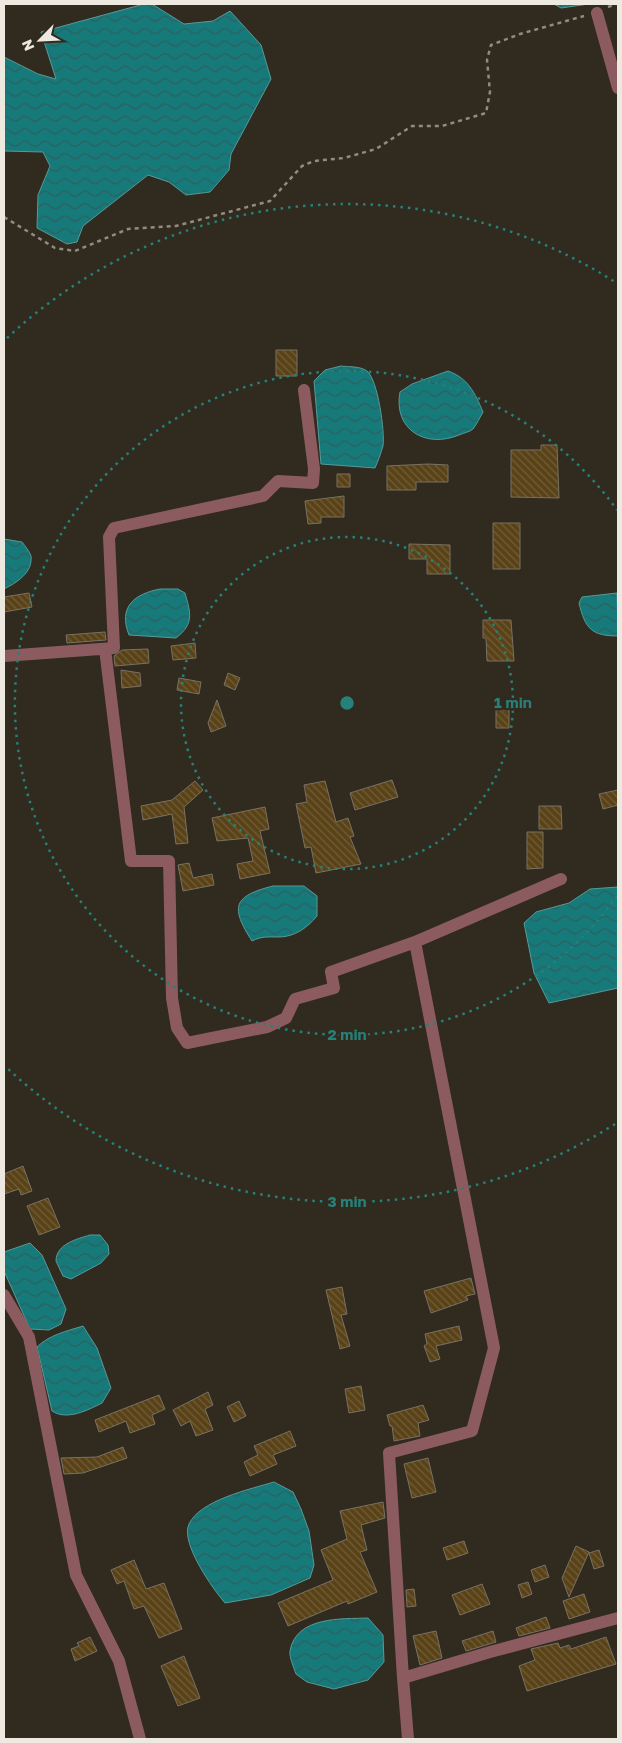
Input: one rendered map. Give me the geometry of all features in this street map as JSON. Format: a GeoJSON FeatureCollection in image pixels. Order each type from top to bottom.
{"type":"FeatureCollection","features":[{"type":"Feature","properties":{"kind":"street"},"geometry":{"type":"LineString","coordinates":[[596,13],[618,88]]}},
{"type":"Feature","properties":{"kind":"street"},"geometry":{"type":"LineString","coordinates":[[4,656],[114,648],[109,536],[114,528],[263,496],[278,481],[313,483],[314,469],[304,390]]}},
{"type":"Feature","properties":{"kind":"street"},"geometry":{"type":"LineString","coordinates":[[105,649],[131,861],[169,861],[172,998],[177,1028],[186,1043],[267,1027],[286,1018],[295,999],[334,988],[331,972],[415,942],[561,878]]}},
{"type":"Feature","properties":{"kind":"street"},"geometry":{"type":"LineString","coordinates":[[408,1739],[389,1453],[472,1431],[494,1348],[415,942]]}},
{"type":"Feature","properties":{"kind":"street"},"geometry":{"type":"LineString","coordinates":[[4,1295],[29,1337],[76,1575],[119,1661],[140,1739]]}},
{"type":"Feature","properties":{"kind":"street"},"geometry":{"type":"LineString","coordinates":[[403,1678],[490,1652],[618,1618]]}},
{"type":"Feature","properties":{"kind":"path"},"geometry":{"type":"LineString","coordinates":[[4,217],[55,248],[75,251],[128,229],[176,226],[270,201],[302,166],[314,161],[344,158],[376,149],[412,126],[442,126],[486,114],[490,92],[487,60],[491,45],[520,34],[596,13],[616,4]]}},
{"type":"Feature","properties":{"kind":"water"},"geometry":{"type":"Polygon","coordinates":[[[144,4],[152,4],[184,24],[213,21],[230,11],[261,45],[271,79],[231,154],[229,170],[210,192],[186,195],[169,182],[148,175],[83,226],[77,242],[67,244],[37,228],[38,195],[50,166],[43,152],[4,151],[4,57],[38,74],[56,79],[41,32],[144,4]]]}},
{"type":"Feature","properties":{"kind":"water"},"geometry":{"type":"Polygon","coordinates":[[[554,4],[589,4],[561,8],[554,4]]]}},
{"type":"Feature","properties":{"kind":"water"},"geometry":{"type":"Polygon","coordinates":[[[341,366],[364,369],[371,376],[374,385],[382,418],[383,439],[383,446],[375,468],[321,464],[314,381],[325,370],[341,366]]]}},
{"type":"Feature","properties":{"kind":"water"},"geometry":{"type":"Polygon","coordinates":[[[448,371],[466,382],[477,399],[483,412],[477,423],[468,432],[446,439],[434,439],[414,433],[401,416],[399,405],[400,392],[412,384],[448,371]]]}},
{"type":"Feature","properties":{"kind":"water"},"geometry":{"type":"Polygon","coordinates":[[[4,539],[22,542],[29,551],[31,562],[23,577],[4,589],[4,539]]]}},
{"type":"Feature","properties":{"kind":"water"},"geometry":{"type":"Polygon","coordinates":[[[160,589],[178,589],[185,593],[190,613],[186,628],[176,638],[129,635],[126,617],[127,609],[131,603],[143,594],[160,589]]]}},
{"type":"Feature","properties":{"kind":"water"},"geometry":{"type":"Polygon","coordinates":[[[617,593],[618,636],[609,636],[595,632],[584,619],[579,603],[582,597],[617,593]]]}},
{"type":"Feature","properties":{"kind":"water"},"geometry":{"type":"Polygon","coordinates":[[[273,886],[304,886],[317,896],[317,916],[310,924],[296,933],[285,937],[262,938],[252,941],[240,919],[239,904],[250,894],[273,886]]]}},
{"type":"Feature","properties":{"kind":"water"},"geometry":{"type":"Polygon","coordinates":[[[618,887],[618,988],[549,1003],[534,973],[524,923],[536,912],[569,903],[590,889],[618,887]]]}},
{"type":"Feature","properties":{"kind":"water"},"geometry":{"type":"Polygon","coordinates":[[[90,1235],[100,1235],[108,1245],[109,1254],[101,1263],[71,1279],[63,1276],[56,1261],[59,1250],[68,1243],[90,1235]]]}},
{"type":"Feature","properties":{"kind":"water"},"geometry":{"type":"Polygon","coordinates":[[[30,1243],[42,1255],[66,1309],[61,1324],[49,1330],[30,1329],[4,1271],[4,1252],[30,1243]]]}},
{"type":"Feature","properties":{"kind":"water"},"geometry":{"type":"Polygon","coordinates":[[[83,1326],[97,1348],[111,1388],[102,1403],[96,1406],[71,1415],[58,1414],[52,1411],[37,1347],[53,1336],[83,1326]]]}},
{"type":"Feature","properties":{"kind":"water"},"geometry":{"type":"Polygon","coordinates":[[[274,1482],[293,1492],[301,1509],[309,1531],[314,1565],[310,1578],[271,1595],[225,1603],[206,1577],[193,1554],[187,1532],[189,1524],[204,1508],[215,1502],[274,1482]]]}},
{"type":"Feature","properties":{"kind":"water"},"geometry":{"type":"Polygon","coordinates":[[[368,1618],[383,1635],[384,1662],[368,1680],[334,1689],[307,1682],[296,1674],[290,1651],[294,1640],[301,1631],[310,1625],[322,1622],[368,1618]]]}},
{"type":"Feature","properties":{"kind":"building"},"geometry":{"type":"Polygon","coordinates":[[[276,350],[297,350],[297,376],[276,376],[276,350]]]}},
{"type":"Feature","properties":{"kind":"building"},"geometry":{"type":"Polygon","coordinates":[[[541,445],[557,445],[559,498],[511,497],[511,450],[541,450],[541,445]]]}},
{"type":"Feature","properties":{"kind":"building"},"geometry":{"type":"Polygon","coordinates":[[[448,465],[448,482],[416,482],[416,490],[387,490],[387,466],[448,465]]]}},
{"type":"Feature","properties":{"kind":"building"},"geometry":{"type":"Polygon","coordinates":[[[337,474],[350,474],[350,487],[337,487],[337,474]]]}},
{"type":"Feature","properties":{"kind":"building"},"geometry":{"type":"Polygon","coordinates":[[[344,496],[344,517],[321,517],[321,523],[308,524],[305,501],[344,496]]]}},
{"type":"Feature","properties":{"kind":"building"},"geometry":{"type":"Polygon","coordinates":[[[493,523],[520,523],[520,569],[493,569],[493,523]]]}},
{"type":"Feature","properties":{"kind":"building"},"geometry":{"type":"Polygon","coordinates":[[[409,544],[450,545],[450,574],[427,574],[427,559],[409,559],[409,544]]]}},
{"type":"Feature","properties":{"kind":"building"},"geometry":{"type":"Polygon","coordinates":[[[29,593],[32,607],[4,612],[4,597],[29,593]]]}},
{"type":"Feature","properties":{"kind":"building"},"geometry":{"type":"Polygon","coordinates":[[[483,620],[511,620],[514,661],[487,661],[486,638],[483,638],[483,620]]]}},
{"type":"Feature","properties":{"kind":"building"},"geometry":{"type":"Polygon","coordinates":[[[105,632],[106,640],[67,643],[66,635],[105,632]]]}},
{"type":"Feature","properties":{"kind":"building"},"geometry":{"type":"Polygon","coordinates":[[[195,643],[196,658],[173,660],[171,646],[195,643]]]}},
{"type":"Feature","properties":{"kind":"building"},"geometry":{"type":"Polygon","coordinates":[[[148,649],[149,663],[115,666],[114,656],[122,650],[148,649]]]}},
{"type":"Feature","properties":{"kind":"building"},"geometry":{"type":"Polygon","coordinates":[[[121,670],[140,673],[141,686],[122,688],[121,670]]]}},
{"type":"Feature","properties":{"kind":"building"},"geometry":{"type":"Polygon","coordinates":[[[228,673],[240,678],[235,690],[224,685],[228,673]]]}},
{"type":"Feature","properties":{"kind":"building"},"geometry":{"type":"Polygon","coordinates":[[[179,678],[201,682],[199,694],[177,690],[179,678]]]}},
{"type":"Feature","properties":{"kind":"building"},"geometry":{"type":"Polygon","coordinates":[[[217,700],[226,726],[211,732],[208,723],[217,700]]]}},
{"type":"Feature","properties":{"kind":"building"},"geometry":{"type":"Polygon","coordinates":[[[496,710],[509,710],[509,728],[496,728],[496,710]]]}},
{"type":"Feature","properties":{"kind":"building"},"geometry":{"type":"Polygon","coordinates":[[[392,780],[398,797],[355,810],[350,793],[392,780]]]}},
{"type":"Feature","properties":{"kind":"building"},"geometry":{"type":"Polygon","coordinates":[[[195,781],[203,790],[184,807],[188,843],[176,844],[172,814],[143,820],[141,806],[172,800],[195,781]]]}},
{"type":"Feature","properties":{"kind":"building"},"geometry":{"type":"Polygon","coordinates":[[[325,781],[336,822],[348,818],[354,836],[350,837],[361,864],[316,873],[311,847],[305,848],[296,804],[307,802],[304,785],[325,781]]]}},
{"type":"Feature","properties":{"kind":"building"},"geometry":{"type":"Polygon","coordinates":[[[618,790],[618,805],[603,809],[599,794],[618,790]]]}},
{"type":"Feature","properties":{"kind":"building"},"geometry":{"type":"Polygon","coordinates":[[[539,806],[561,806],[562,829],[539,829],[539,806]]]}},
{"type":"Feature","properties":{"kind":"building"},"geometry":{"type":"Polygon","coordinates":[[[265,807],[269,829],[260,831],[270,873],[240,879],[237,864],[253,861],[248,838],[217,841],[212,818],[265,807]]]}},
{"type":"Feature","properties":{"kind":"building"},"geometry":{"type":"Polygon","coordinates":[[[527,832],[543,832],[543,868],[527,869],[527,832]]]}},
{"type":"Feature","properties":{"kind":"building"},"geometry":{"type":"Polygon","coordinates":[[[189,863],[193,878],[212,874],[214,885],[183,891],[178,865],[189,863]]]}},
{"type":"Feature","properties":{"kind":"building"},"geometry":{"type":"Polygon","coordinates":[[[23,1166],[32,1191],[21,1195],[19,1189],[4,1194],[4,1174],[23,1166]]]}},
{"type":"Feature","properties":{"kind":"building"},"geometry":{"type":"Polygon","coordinates":[[[48,1198],[60,1227],[39,1235],[27,1206],[48,1198]]]}},
{"type":"Feature","properties":{"kind":"building"},"geometry":{"type":"Polygon","coordinates":[[[471,1278],[475,1294],[466,1296],[468,1300],[431,1313],[424,1291],[471,1278]]]}},
{"type":"Feature","properties":{"kind":"building"},"geometry":{"type":"Polygon","coordinates":[[[342,1287],[347,1314],[341,1315],[350,1346],[340,1349],[326,1290],[342,1287]]]}},
{"type":"Feature","properties":{"kind":"building"},"geometry":{"type":"Polygon","coordinates":[[[459,1326],[462,1340],[436,1346],[440,1359],[430,1362],[424,1346],[427,1344],[425,1334],[459,1326]]]}},
{"type":"Feature","properties":{"kind":"building"},"geometry":{"type":"Polygon","coordinates":[[[361,1386],[365,1410],[349,1413],[345,1389],[361,1386]]]}},
{"type":"Feature","properties":{"kind":"building"},"geometry":{"type":"Polygon","coordinates":[[[208,1392],[213,1405],[205,1409],[213,1430],[196,1436],[190,1421],[181,1426],[173,1410],[208,1392]]]}},
{"type":"Feature","properties":{"kind":"building"},"geometry":{"type":"Polygon","coordinates":[[[159,1395],[165,1409],[152,1415],[155,1424],[130,1433],[126,1421],[99,1432],[95,1420],[159,1395]]]}},
{"type":"Feature","properties":{"kind":"building"},"geometry":{"type":"Polygon","coordinates":[[[239,1401],[246,1416],[234,1422],[227,1407],[239,1401]]]}},
{"type":"Feature","properties":{"kind":"building"},"geometry":{"type":"Polygon","coordinates":[[[423,1405],[429,1420],[418,1423],[420,1436],[394,1441],[392,1426],[390,1426],[387,1415],[423,1405]]]}},
{"type":"Feature","properties":{"kind":"building"},"geometry":{"type":"Polygon","coordinates":[[[290,1431],[296,1446],[273,1455],[277,1464],[250,1476],[244,1462],[258,1455],[254,1446],[290,1431]]]}},
{"type":"Feature","properties":{"kind":"building"},"geometry":{"type":"Polygon","coordinates":[[[123,1447],[127,1458],[83,1473],[64,1474],[61,1458],[97,1457],[123,1447]]]}},
{"type":"Feature","properties":{"kind":"building"},"geometry":{"type":"Polygon","coordinates":[[[428,1458],[436,1492],[412,1498],[404,1464],[428,1458]]]}},
{"type":"Feature","properties":{"kind":"building"},"geometry":{"type":"Polygon","coordinates":[[[383,1502],[385,1518],[361,1525],[367,1550],[360,1552],[377,1592],[348,1604],[347,1601],[288,1626],[278,1603],[333,1580],[321,1550],[347,1539],[340,1511],[383,1502]]]}},
{"type":"Feature","properties":{"kind":"building"},"geometry":{"type":"Polygon","coordinates":[[[464,1541],[468,1553],[447,1560],[443,1548],[464,1541]]]}},
{"type":"Feature","properties":{"kind":"building"},"geometry":{"type":"Polygon","coordinates":[[[576,1546],[589,1552],[569,1597],[562,1578],[576,1546]]]}},
{"type":"Feature","properties":{"kind":"building"},"geometry":{"type":"Polygon","coordinates":[[[599,1550],[604,1566],[594,1569],[589,1553],[599,1550]]]}},
{"type":"Feature","properties":{"kind":"building"},"geometry":{"type":"Polygon","coordinates":[[[134,1560],[146,1589],[164,1583],[182,1629],[159,1638],[144,1606],[134,1609],[124,1581],[117,1584],[111,1570],[134,1560]]]}},
{"type":"Feature","properties":{"kind":"building"},"geometry":{"type":"Polygon","coordinates":[[[545,1565],[549,1577],[535,1582],[531,1570],[545,1565]]]}},
{"type":"Feature","properties":{"kind":"building"},"geometry":{"type":"Polygon","coordinates":[[[528,1582],[532,1594],[522,1598],[518,1585],[528,1582]]]}},
{"type":"Feature","properties":{"kind":"building"},"geometry":{"type":"Polygon","coordinates":[[[482,1584],[490,1604],[460,1615],[452,1595],[482,1584]]]}},
{"type":"Feature","properties":{"kind":"building"},"geometry":{"type":"Polygon","coordinates":[[[414,1589],[416,1606],[407,1607],[406,1590],[414,1589]]]}},
{"type":"Feature","properties":{"kind":"building"},"geometry":{"type":"Polygon","coordinates":[[[584,1594],[590,1612],[569,1619],[563,1601],[584,1594]]]}},
{"type":"Feature","properties":{"kind":"building"},"geometry":{"type":"Polygon","coordinates":[[[546,1617],[550,1628],[519,1636],[516,1628],[546,1617]]]}},
{"type":"Feature","properties":{"kind":"building"},"geometry":{"type":"Polygon","coordinates":[[[436,1631],[442,1658],[420,1665],[413,1636],[436,1631]]]}},
{"type":"Feature","properties":{"kind":"building"},"geometry":{"type":"Polygon","coordinates":[[[493,1631],[496,1642],[466,1651],[462,1641],[493,1631]]]}},
{"type":"Feature","properties":{"kind":"building"},"geometry":{"type":"Polygon","coordinates":[[[90,1637],[97,1651],[75,1661],[71,1649],[79,1646],[77,1643],[90,1637]]]}},
{"type":"Feature","properties":{"kind":"building"},"geometry":{"type":"Polygon","coordinates":[[[606,1637],[616,1664],[527,1691],[519,1666],[535,1660],[531,1649],[558,1643],[560,1648],[569,1645],[571,1649],[606,1637]]]}},
{"type":"Feature","properties":{"kind":"building"},"geometry":{"type":"Polygon","coordinates":[[[184,1656],[200,1698],[178,1706],[161,1666],[184,1656]]]}}]}
